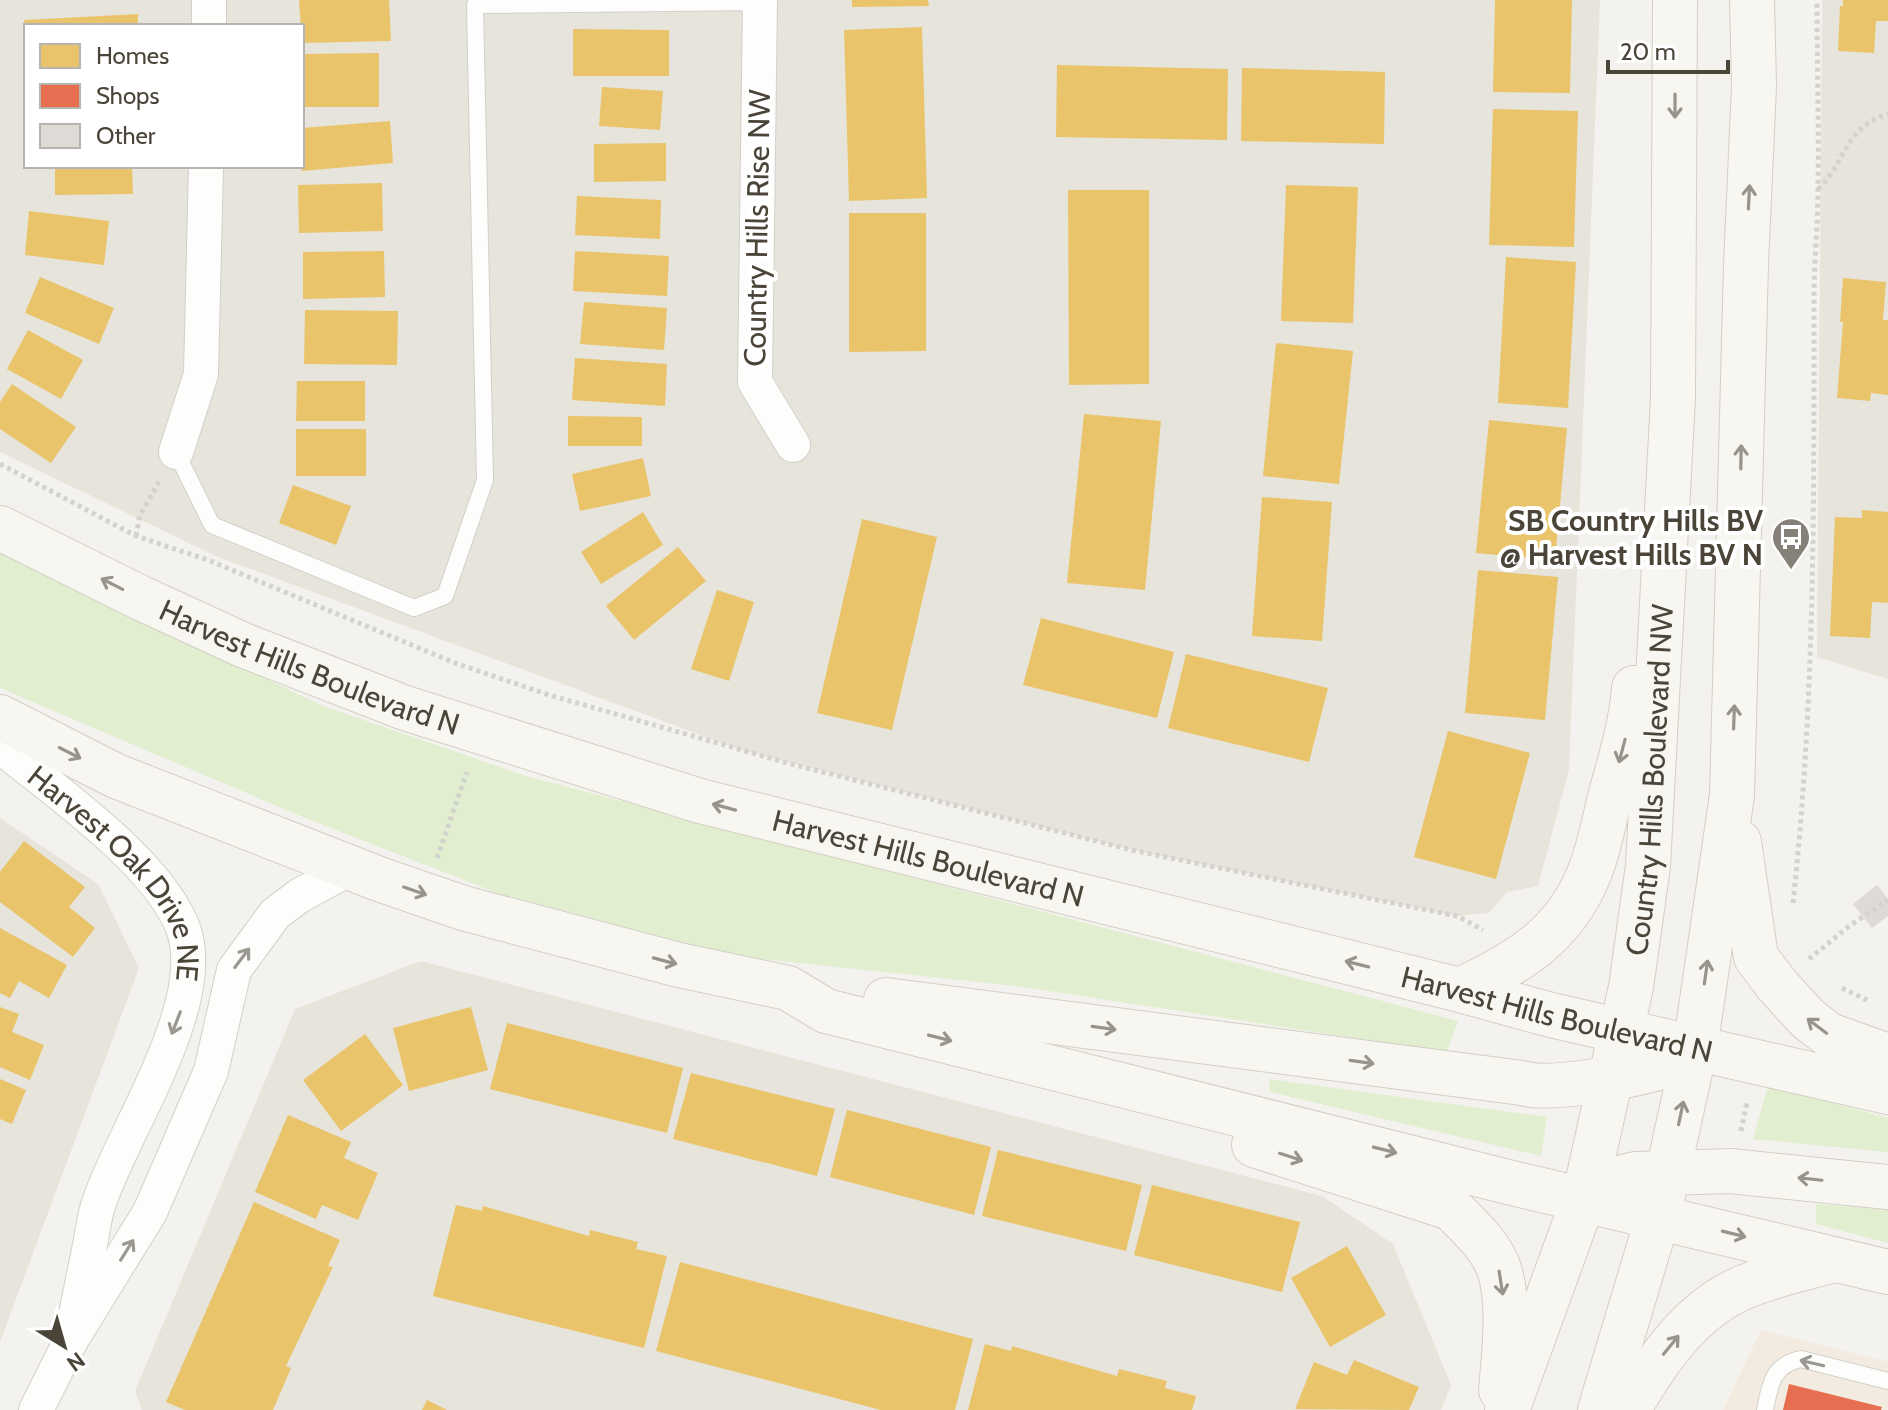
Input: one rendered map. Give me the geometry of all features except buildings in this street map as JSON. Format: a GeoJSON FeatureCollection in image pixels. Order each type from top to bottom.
{"type":"FeatureCollection","features":[{"type":"Feature","properties":{"kind":"main road","name":"Country Hills Boulevard NW"},"geometry":{"type":"LineString","coordinates":[[1507,1410],[1584,1198],[1631,987],[1648,866],[1673,398],[1675,0]]}},
{"type":"Feature","properties":{"kind":"main road"},"geometry":{"type":"LineString","coordinates":[[1600,1410],[1658,1217],[1695,1049],[1732,795],[1746,265],[1754,86],[1752,0]]}},
{"type":"Feature","properties":{"kind":"main road"},"geometry":{"type":"LineString","coordinates":[[1754,86],[1768,0]]}},
{"type":"Feature","properties":{"kind":"main road"},"geometry":{"type":"LineString","coordinates":[[1460,990],[1534,949],[1554,931],[1573,907],[1590,873],[1631,717],[1654,459],[1673,398]]}},
{"type":"Feature","properties":{"kind":"main road","name":"Harvest Hills Boulevard N"},"geometry":{"type":"LineString","coordinates":[[0,528],[243,645],[405,708],[700,801],[1620,1031],[1888,1092]]}},
{"type":"Feature","properties":{"kind":"main road"},"geometry":{"type":"LineString","coordinates":[[0,717],[116,776],[350,868],[463,908],[679,965],[788,988],[1396,1066],[1534,1087],[1575,1084],[1668,1065],[1695,1049]]}},
{"type":"Feature","properties":{"kind":"main road"},"geometry":{"type":"LineString","coordinates":[[1732,795],[1756,957],[1808,1019],[1829,1035],[1888,1056]]}},
{"type":"Feature","properties":{"kind":"main road"},"geometry":{"type":"LineString","coordinates":[[788,988],[826,1011],[1516,1184],[1888,1272]]}},
{"type":"Feature","properties":{"kind":"main road"},"geometry":{"type":"LineString","coordinates":[[1011,1055],[1052,1088],[1230,1137],[1451,1208],[1484,1243],[1500,1271],[1505,1343],[1499,1410]]}},
{"type":"Feature","properties":{"kind":"main road"},"geometry":{"type":"LineString","coordinates":[[1584,1198],[1610,1180],[1636,1174],[1730,1171],[1888,1187]]}},
{"type":"Feature","properties":{"kind":"main road"},"geometry":{"type":"LineString","coordinates":[[1628,1410],[1672,1342],[1719,1301],[1767,1280],[1836,1260]]}},
{"type":"Feature","properties":{"kind":"street"},"geometry":{"type":"LineString","coordinates":[[209,0],[209,24]]}},
{"type":"Feature","properties":{"kind":"street","name":"Country Hills Rise NW"},"geometry":{"type":"LineString","coordinates":[[760,1],[755,382],[793,445]]}},
{"type":"Feature","properties":{"kind":"street"},"geometry":{"type":"LineString","coordinates":[[176,452],[201,374],[206,168]]}},
{"type":"Feature","properties":{"kind":"street","name":"Harvest Oak Drive NE"},"geometry":{"type":"LineString","coordinates":[[0,746],[126,851],[155,882],[182,925],[189,962],[180,1012],[99,1203],[71,1340]]}},
{"type":"Feature","properties":{"kind":"street","name":"Harvest Oak Drive NE"},"geometry":{"type":"LineString","coordinates":[[36,1410],[71,1340],[150,1212],[211,1071],[234,970],[275,914],[299,896],[350,868]]}},
{"type":"Feature","properties":{"kind":"lane"},"geometry":{"type":"LineString","coordinates":[[176,452],[212,525],[414,608],[445,596],[485,480],[475,5],[760,1]]}},
{"type":"Feature","properties":{"kind":"lane"},"geometry":{"type":"LineString","coordinates":[[1765,1410],[1777,1371],[1789,1362],[1801,1359],[1888,1381]]}},
{"type":"Feature","properties":{"kind":"path"},"geometry":{"type":"LineString","coordinates":[[1792,912],[1804,803],[1813,604],[1817,0]]}},
{"type":"Feature","properties":{"kind":"path"},"geometry":{"type":"LineString","coordinates":[[1818,190],[1855,133],[1872,120],[1888,114]]}},
{"type":"Feature","properties":{"kind":"path"},"geometry":{"type":"LineString","coordinates":[[136,536],[140,515],[176,452]]}},
{"type":"Feature","properties":{"kind":"path"},"geometry":{"type":"LineString","coordinates":[[0,464],[136,536],[208,560],[455,663],[549,695],[791,764],[1136,851],[1457,916],[1480,930],[1491,929]]}},
{"type":"Feature","properties":{"kind":"path"},"geometry":{"type":"LineString","coordinates":[[425,853],[437,858],[467,772]]}},
{"type":"Feature","properties":{"kind":"path"},"geometry":{"type":"LineString","coordinates":[[1802,965],[1848,927],[1888,900]]}},
{"type":"Feature","properties":{"kind":"path"},"geometry":{"type":"LineString","coordinates":[[1840,987],[1876,1004]]}},
{"type":"Feature","properties":{"kind":"path"},"geometry":{"type":"LineString","coordinates":[[1740,1140],[1748,1099]]}},
{"type":"Feature","properties":{"kind":"shaded area"},"geometry":{"type":"Polygon","coordinates":[[[0,0],[1600,0],[1569,770],[1538,886],[1507,892],[1489,913],[1457,916],[1136,851],[744,751],[218,557],[0,452],[0,0]]]}},
{"type":"Feature","properties":{"kind":"shaded area"},"geometry":{"type":"Polygon","coordinates":[[[1822,0],[1888,0],[1888,679],[1817,657],[1822,0]]]}},
{"type":"Feature","properties":{"kind":"shaded area"},"geometry":{"type":"Polygon","coordinates":[[[0,818],[98,884],[139,968],[0,1342],[0,818]]]}},
{"type":"Feature","properties":{"kind":"shaded area"},"geometry":{"type":"Polygon","coordinates":[[[421,961],[1322,1196],[1393,1244],[1451,1385],[1441,1410],[142,1410],[135,1391],[295,1009],[421,961]]]}},
{"type":"Feature","properties":{"kind":"shaded area"},"geometry":{"type":"Polygon","coordinates":[[[1761,1330],[1888,1362],[1888,1410],[1723,1410],[1761,1330]]]}},
{"type":"Feature","properties":{"kind":"green space"},"geometry":{"type":"Polygon","coordinates":[[[0,552],[323,706],[526,776],[1458,1021],[1447,1052],[1016,986],[735,956],[497,893],[303,817],[0,688],[0,552]]]}},
{"type":"Feature","properties":{"kind":"green space"},"geometry":{"type":"Polygon","coordinates":[[[1269,1079],[1547,1117],[1541,1156],[1270,1092],[1269,1079]]]}},
{"type":"Feature","properties":{"kind":"green space"},"geometry":{"type":"Polygon","coordinates":[[[1768,1085],[1888,1118],[1888,1152],[1753,1139],[1768,1085]]]}},
{"type":"Feature","properties":{"kind":"green space"},"geometry":{"type":"Polygon","coordinates":[[[1816,1204],[1888,1210],[1888,1243],[1816,1224],[1816,1204]]]}},
{"type":"Feature","properties":{"kind":"place","name":"SB Country Hills BV @ Harvest Hills BV N"},"geometry":{"type":"Point","coordinates":[1791,571]}}]}
